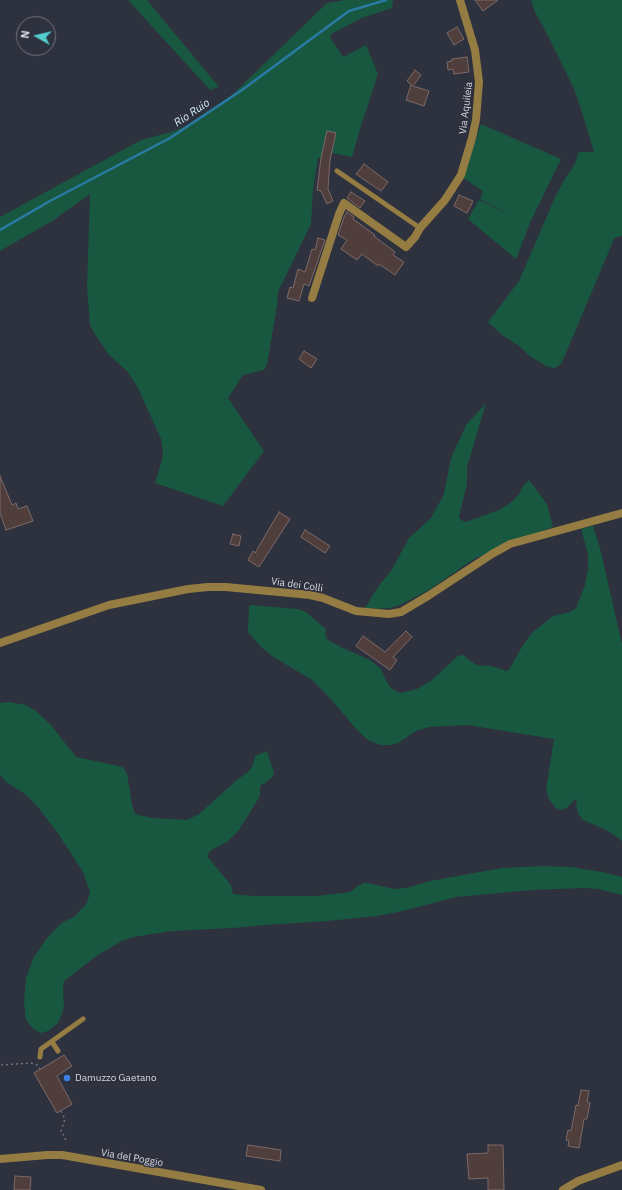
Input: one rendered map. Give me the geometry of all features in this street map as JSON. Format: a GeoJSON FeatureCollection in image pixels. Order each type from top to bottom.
{"type":"FeatureCollection","features":[{"type":"Feature","properties":{"kind":"street","name":"Via Aquileia"},"geometry":{"type":"LineString","coordinates":[[312,298],[339,214],[344,203],[406,247],[444,200],[461,175],[476,120],[480,82],[469,28],[460,0]]}},
{"type":"Feature","properties":{"kind":"street","name":"Via dei Colli"},"geometry":{"type":"LineString","coordinates":[[0,643],[109,605],[188,589],[208,587],[226,587],[310,595],[323,598],[356,612],[388,614],[401,612],[510,544],[622,513]]}},
{"type":"Feature","properties":{"kind":"street","name":"Via del Poggio"},"geometry":{"type":"LineString","coordinates":[[0,1159],[62,1155],[261,1190]]}},
{"type":"Feature","properties":{"kind":"street"},"geometry":{"type":"LineString","coordinates":[[563,1190],[578,1181],[622,1165]]}},
{"type":"Feature","properties":{"kind":"lane"},"geometry":{"type":"LineString","coordinates":[[336,171],[420,228]]}},
{"type":"Feature","properties":{"kind":"lane"},"geometry":{"type":"LineString","coordinates":[[40,1058],[41,1049],[84,1019]]}},
{"type":"Feature","properties":{"kind":"lane"},"geometry":{"type":"LineString","coordinates":[[52,1042],[58,1051]]}},
{"type":"Feature","properties":{"kind":"path"},"geometry":{"type":"LineString","coordinates":[[2,1066],[31,1063],[37,1065],[40,1069]]}},
{"type":"Feature","properties":{"kind":"path"},"geometry":{"type":"LineString","coordinates":[[61,1110],[65,1119],[61,1131],[65,1137],[66,1143]]}},
{"type":"Feature","properties":{"kind":"green space"},"geometry":{"type":"Polygon","coordinates":[[[128,0],[147,0],[219,87],[210,90],[128,0]]]}},
{"type":"Feature","properties":{"kind":"green space"},"geometry":{"type":"Polygon","coordinates":[[[345,0],[393,0],[392,8],[362,18],[331,34],[331,39],[343,57],[366,45],[378,74],[352,157],[332,153],[336,134],[327,132],[321,158],[318,157],[313,190],[311,224],[278,292],[267,365],[264,370],[243,375],[228,398],[264,451],[223,506],[155,483],[163,453],[161,439],[137,386],[127,371],[109,355],[90,325],[87,287],[90,194],[54,220],[0,251],[0,217],[141,140],[184,127],[232,95],[327,3],[345,0]]]}},
{"type":"Feature","properties":{"kind":"green space"},"geometry":{"type":"Polygon","coordinates":[[[531,0],[622,0],[622,236],[614,239],[561,364],[555,368],[548,367],[531,357],[519,346],[502,335],[488,322],[519,281],[556,195],[574,165],[579,152],[594,152],[573,87],[534,10],[531,0]]]}},
{"type":"Feature","properties":{"kind":"green space"},"geometry":{"type":"Polygon","coordinates":[[[481,124],[561,159],[530,223],[516,259],[468,219],[479,200],[511,215],[480,199],[483,191],[463,178],[481,124]]]}},
{"type":"Feature","properties":{"kind":"green space"},"geometry":{"type":"Polygon","coordinates":[[[486,403],[467,467],[467,484],[459,516],[461,520],[466,522],[499,510],[512,502],[529,480],[547,504],[553,527],[514,541],[474,559],[429,590],[402,604],[391,608],[364,609],[380,584],[391,571],[409,538],[431,518],[444,494],[451,458],[466,425],[486,403]]]}},
{"type":"Feature","properties":{"kind":"green space"},"geometry":{"type":"Polygon","coordinates":[[[593,526],[600,548],[622,644],[622,841],[608,831],[583,820],[578,813],[576,805],[577,799],[567,808],[561,810],[556,808],[549,799],[546,790],[554,739],[467,725],[429,727],[416,731],[398,743],[391,745],[380,745],[368,740],[357,730],[329,697],[312,680],[272,656],[261,647],[248,632],[249,605],[298,609],[306,612],[326,629],[325,634],[328,640],[370,660],[380,668],[389,686],[395,691],[401,693],[417,689],[432,680],[458,656],[463,655],[476,665],[491,666],[507,671],[533,632],[553,616],[570,612],[576,608],[585,585],[588,568],[588,554],[581,529],[593,526]]]}},
{"type":"Feature","properties":{"kind":"green space"},"geometry":{"type":"Polygon","coordinates":[[[8,702],[26,705],[36,711],[51,725],[76,757],[122,767],[127,773],[132,805],[135,814],[152,818],[187,820],[199,814],[249,771],[253,765],[255,756],[267,751],[274,773],[273,776],[260,786],[260,796],[239,830],[227,842],[210,851],[207,856],[231,885],[233,894],[254,896],[317,896],[350,892],[364,883],[395,889],[502,868],[542,866],[571,867],[622,877],[622,895],[598,889],[584,888],[532,890],[456,897],[399,912],[376,916],[233,928],[172,931],[133,937],[122,941],[98,955],[64,981],[64,1008],[58,1023],[48,1031],[41,1033],[33,1029],[26,1020],[24,1002],[26,978],[34,957],[47,938],[63,922],[74,917],[87,903],[90,892],[83,872],[39,808],[25,794],[6,782],[0,775],[0,703],[8,702]]]}},
{"type":"Feature","properties":{"kind":"building"},"geometry":{"type":"Polygon","coordinates":[[[475,0],[498,0],[483,11],[475,0]]]}},
{"type":"Feature","properties":{"kind":"building"},"geometry":{"type":"Polygon","coordinates":[[[457,27],[464,39],[454,45],[447,33],[457,27]]]}},
{"type":"Feature","properties":{"kind":"building"},"geometry":{"type":"Polygon","coordinates":[[[467,57],[469,72],[454,74],[453,69],[448,70],[447,62],[452,61],[452,59],[467,57]]]}},
{"type":"Feature","properties":{"kind":"building"},"geometry":{"type":"Polygon","coordinates":[[[415,70],[421,75],[413,86],[429,91],[424,106],[406,100],[411,85],[407,81],[415,70]]]}},
{"type":"Feature","properties":{"kind":"building"},"geometry":{"type":"Polygon","coordinates":[[[327,131],[336,133],[330,160],[328,189],[333,201],[327,204],[321,191],[317,190],[321,158],[327,131]]]}},
{"type":"Feature","properties":{"kind":"building"},"geometry":{"type":"Polygon","coordinates":[[[364,164],[388,182],[381,191],[356,174],[364,164]]]}},
{"type":"Feature","properties":{"kind":"building"},"geometry":{"type":"Polygon","coordinates":[[[351,192],[365,201],[360,208],[347,198],[351,192]]]}},
{"type":"Feature","properties":{"kind":"building"},"geometry":{"type":"Polygon","coordinates":[[[459,195],[473,201],[467,213],[454,206],[459,195]]]}},
{"type":"Feature","properties":{"kind":"building"},"geometry":{"type":"Polygon","coordinates":[[[347,212],[354,217],[353,219],[395,252],[393,255],[404,262],[395,275],[379,264],[378,266],[362,254],[357,260],[341,249],[347,240],[338,235],[347,212]]]}},
{"type":"Feature","properties":{"kind":"building"},"geometry":{"type":"Polygon","coordinates":[[[318,238],[325,240],[309,286],[304,284],[299,301],[287,298],[290,287],[293,288],[298,269],[305,272],[312,249],[315,250],[318,238]]]}},
{"type":"Feature","properties":{"kind":"building"},"geometry":{"type":"Polygon","coordinates":[[[304,351],[317,359],[311,368],[299,359],[304,351]]]}},
{"type":"Feature","properties":{"kind":"building"},"geometry":{"type":"Polygon","coordinates":[[[0,476],[12,505],[16,503],[18,509],[27,506],[33,521],[6,530],[0,513],[0,476]]]}},
{"type":"Feature","properties":{"kind":"building"},"geometry":{"type":"Polygon","coordinates":[[[279,512],[290,519],[259,567],[248,560],[253,551],[255,553],[279,512]]]}},
{"type":"Feature","properties":{"kind":"building"},"geometry":{"type":"Polygon","coordinates":[[[305,530],[330,546],[325,553],[301,537],[305,530]]]}},
{"type":"Feature","properties":{"kind":"building"},"geometry":{"type":"Polygon","coordinates":[[[233,534],[241,536],[239,546],[230,544],[233,534]]]}},
{"type":"Feature","properties":{"kind":"building"},"geometry":{"type":"Polygon","coordinates":[[[406,631],[412,637],[393,657],[397,660],[390,670],[356,646],[363,636],[385,652],[406,631]]]}},
{"type":"Feature","properties":{"kind":"building"},"geometry":{"type":"Polygon","coordinates":[[[64,1055],[72,1066],[57,1076],[72,1104],[57,1113],[34,1073],[64,1055]]]}},
{"type":"Feature","properties":{"kind":"building"},"geometry":{"type":"Polygon","coordinates":[[[581,1090],[589,1091],[587,1102],[590,1103],[587,1119],[584,1119],[579,1148],[568,1146],[569,1141],[566,1140],[568,1130],[571,1131],[576,1105],[578,1106],[581,1090]]]}},
{"type":"Feature","properties":{"kind":"building"},"geometry":{"type":"Polygon","coordinates":[[[248,1145],[281,1150],[280,1161],[246,1156],[248,1145]]]}},
{"type":"Feature","properties":{"kind":"building"},"geometry":{"type":"Polygon","coordinates":[[[488,1145],[503,1145],[504,1190],[488,1190],[488,1178],[469,1179],[467,1154],[488,1153],[488,1145]]]}},
{"type":"Feature","properties":{"kind":"building"},"geometry":{"type":"Polygon","coordinates":[[[15,1176],[31,1177],[30,1190],[14,1190],[15,1176]]]}},
{"type":"Feature","properties":{"kind":"waterway","name":"Rio Ruio"},"geometry":{"type":"LineString","coordinates":[[0,230],[50,201],[170,138],[242,90],[349,11],[386,0]]}},
{"type":"Feature","properties":{"kind":"place","name":"Damuzzo Gaetano"},"geometry":{"type":"Point","coordinates":[67,1078]}}]}
